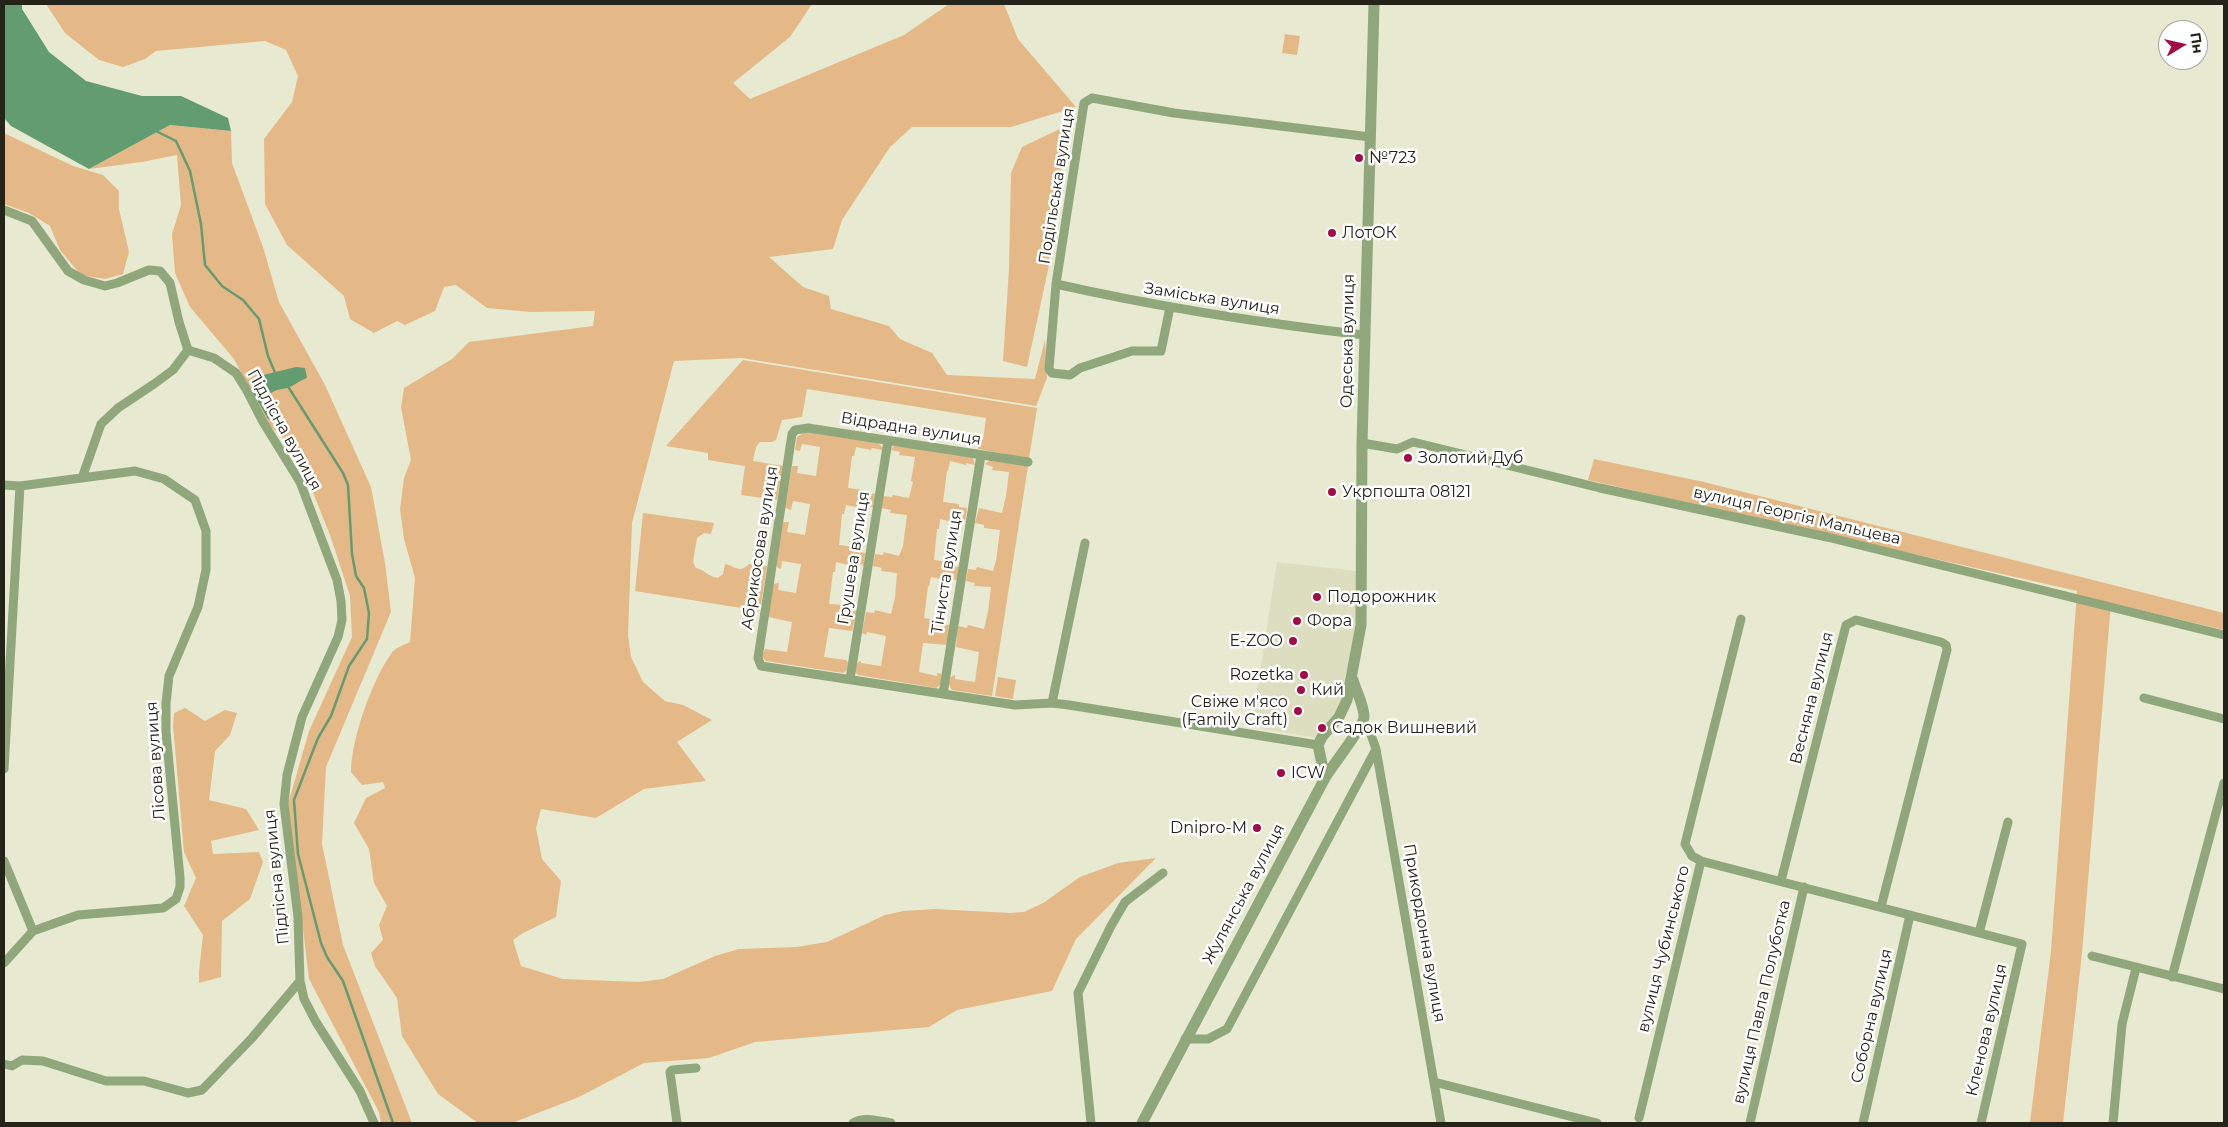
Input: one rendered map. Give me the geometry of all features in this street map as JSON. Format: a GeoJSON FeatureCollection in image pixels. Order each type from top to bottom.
{"type":"FeatureCollection","features":[{"type":"Feature","properties":{"kind":"street","name":"Одеська вулиця"},"geometry":{"type":"LineString","coordinates":[[1352,678],[1357,651],[1362,599],[1364,335],[1374,4]]}},
{"type":"Feature","properties":{"kind":"street","name":"Подільська вулиця"},"geometry":{"type":"LineString","coordinates":[[1170,307],[1161,350],[1132,351],[1080,368],[1070,374],[1052,373],[1048,369],[1056,284],[1084,103],[1092,98],[1174,112],[1370,137]]}},
{"type":"Feature","properties":{"kind":"street"},"geometry":{"type":"LineString","coordinates":[[4,210],[32,221],[68,271],[84,280],[105,286],[149,270],[160,271],[170,283],[188,350],[172,370],[118,408],[101,424],[82,478]]}},
{"type":"Feature","properties":{"kind":"street","name":"Заміська вулиця"},"geometry":{"type":"LineString","coordinates":[[1056,284],[1134,302],[1364,335]]}},
{"type":"Feature","properties":{"kind":"street","name":"Підлісна вулиця"},"geometry":{"type":"LineString","coordinates":[[188,350],[214,358],[236,373],[263,422],[300,482],[337,580],[342,601],[342,620],[338,638],[302,717],[287,776],[284,804],[298,917],[300,981],[304,999],[316,1022],[355,1083],[374,1123]]}},
{"type":"Feature","properties":{"kind":"street","name":"Відрадна вулиця"},"geometry":{"type":"LineString","coordinates":[[792,434],[795,430],[808,428],[1028,462]]}},
{"type":"Feature","properties":{"kind":"street","name":"Абрикосова вулиця"},"geometry":{"type":"LineString","coordinates":[[792,434],[758,658],[761,666],[850,679]]}},
{"type":"Feature","properties":{"kind":"street","name":"Грушева вулиця"},"geometry":{"type":"LineString","coordinates":[[850,679],[888,440]]}},
{"type":"Feature","properties":{"kind":"street","name":"вулиця Георгія Мальцева"},"geometry":{"type":"LineString","coordinates":[[1362,444],[1397,449],[1413,442],[1600,488],[1827,537],[2224,635]]}},
{"type":"Feature","properties":{"kind":"street","name":"Тіниста вулиця"},"geometry":{"type":"LineString","coordinates":[[943,694],[981,455]]}},
{"type":"Feature","properties":{"kind":"street","name":"Лісова вулиця"},"geometry":{"type":"LineString","coordinates":[[4,485],[20,486],[135,470],[164,479],[194,500],[206,531],[206,570],[198,607],[169,676],[166,704],[166,732],[180,887],[176,899],[163,908],[78,915],[33,931]]}},
{"type":"Feature","properties":{"kind":"street"},"geometry":{"type":"LineString","coordinates":[[4,769],[20,486]]}},
{"type":"Feature","properties":{"kind":"street"},"geometry":{"type":"LineString","coordinates":[[1052,702],[1084,543]]}},
{"type":"Feature","properties":{"kind":"street","name":"вулиця Чубинського"},"geometry":{"type":"LineString","coordinates":[[1639,1118],[1701,861],[1692,856],[1685,844],[1741,619]]}},
{"type":"Feature","properties":{"kind":"street","name":"Весняна вулиця"},"geometry":{"type":"LineString","coordinates":[[1781,881],[1846,625],[1856,620],[1941,642],[1946,645],[1947,650],[1881,907]]}},
{"type":"Feature","properties":{"kind":"street"},"geometry":{"type":"LineString","coordinates":[[1325,778],[1319,749],[1322,737],[1344,707],[1352,678]]}},
{"type":"Feature","properties":{"kind":"street"},"geometry":{"type":"LineString","coordinates":[[1352,678],[1362,708],[1364,723]]}},
{"type":"Feature","properties":{"kind":"street"},"geometry":{"type":"LineString","coordinates":[[850,679],[1015,705],[1052,702],[1319,749],[1326,758],[1338,757]]}},
{"type":"Feature","properties":{"kind":"street"},"geometry":{"type":"LineString","coordinates":[[2144,698],[2224,718]]}},
{"type":"Feature","properties":{"kind":"street"},"geometry":{"type":"LineString","coordinates":[[1344,707],[1353,704],[1362,708]]}},
{"type":"Feature","properties":{"kind":"street","name":"Прикордонна вулиця"},"geometry":{"type":"LineString","coordinates":[[1364,723],[1370,732],[1376,749],[1441,1123]]}},
{"type":"Feature","properties":{"kind":"street","name":"Жулянська вулиця"},"geometry":{"type":"LineString","coordinates":[[1142,1123],[1325,778],[1338,757],[1364,723]]}},
{"type":"Feature","properties":{"kind":"street"},"geometry":{"type":"LineString","coordinates":[[1185,1039],[1208,1039],[1227,1029],[1376,749]]}},
{"type":"Feature","properties":{"kind":"street"},"geometry":{"type":"LineString","coordinates":[[2172,977],[2224,783]]}},
{"type":"Feature","properties":{"kind":"street"},"geometry":{"type":"LineString","coordinates":[[1701,861],[1979,933],[2008,822]]}},
{"type":"Feature","properties":{"kind":"street"},"geometry":{"type":"LineString","coordinates":[[4,861],[33,931],[4,963]]}},
{"type":"Feature","properties":{"kind":"street"},"geometry":{"type":"LineString","coordinates":[[1091,1123],[1078,993],[1125,902],[1163,873]]}},
{"type":"Feature","properties":{"kind":"street","name":"вулиця Павла Полуботка"},"geometry":{"type":"LineString","coordinates":[[1750,1123],[1804,887]]}},
{"type":"Feature","properties":{"kind":"street","name":"Соборна вулиця"},"geometry":{"type":"LineString","coordinates":[[1863,1123],[1910,915]]}},
{"type":"Feature","properties":{"kind":"street","name":"Кленова вулиця"},"geometry":{"type":"LineString","coordinates":[[1979,933],[2022,944],[1981,1123]]}},
{"type":"Feature","properties":{"kind":"street"},"geometry":{"type":"LineString","coordinates":[[2092,956],[2224,989]]}},
{"type":"Feature","properties":{"kind":"street"},"geometry":{"type":"LineString","coordinates":[[2112,1123],[2122,1024],[2136,968]]}},
{"type":"Feature","properties":{"kind":"street"},"geometry":{"type":"LineString","coordinates":[[4,1064],[12,1066],[22,1060],[43,1061],[106,1081],[144,1082],[188,1093],[202,1090],[252,1038],[300,981]]}},
{"type":"Feature","properties":{"kind":"street"},"geometry":{"type":"LineString","coordinates":[[677,1123],[670,1072],[672,1070],[696,1068]]}},
{"type":"Feature","properties":{"kind":"street"},"geometry":{"type":"LineString","coordinates":[[1434,1082],[1597,1123]]}},
{"type":"Feature","properties":{"kind":"street"},"geometry":{"type":"LineString","coordinates":[[853,1123],[858,1120],[872,1120],[891,1123]]}},
{"type":"Feature","properties":{"kind":"shaded area"},"geometry":{"type":"Polygon","coordinates":[[[4,4],[22,4],[22,9],[49,52],[86,81],[142,96],[181,96],[228,118],[231,131],[170,125],[89,169],[11,126],[4,118],[4,4]]]}},
{"type":"Feature","properties":{"kind":"shaded area"},"geometry":{"type":"Polygon","coordinates":[[[46,4],[812,4],[790,37],[733,83],[750,99],[904,35],[949,4],[1004,4],[1018,39],[1076,107],[1011,127],[912,127],[890,147],[842,220],[833,249],[769,257],[803,287],[829,296],[831,309],[889,326],[900,339],[932,353],[947,375],[1035,379],[1045,340],[1047,378],[1036,406],[742,358],[674,361],[632,523],[628,635],[631,657],[643,682],[665,701],[683,705],[712,720],[677,742],[706,781],[644,789],[596,818],[541,809],[536,828],[542,859],[561,881],[556,917],[513,940],[521,966],[563,979],[639,982],[663,979],[715,956],[739,949],[796,947],[827,942],[885,915],[904,911],[935,909],[1024,912],[1043,903],[1080,877],[1118,863],[1156,858],[1076,939],[1052,991],[957,1010],[929,1027],[755,1042],[709,1058],[644,1063],[579,1097],[512,1123],[478,1123],[438,1094],[402,1036],[397,998],[375,966],[371,953],[383,940],[379,925],[387,906],[374,883],[369,849],[354,823],[366,798],[385,788],[383,782],[362,785],[351,772],[359,727],[370,694],[392,652],[410,642],[415,578],[404,539],[400,509],[404,478],[411,460],[401,407],[404,388],[452,359],[469,342],[593,326],[595,311],[531,312],[487,308],[456,285],[444,287],[435,311],[405,325],[397,321],[374,333],[350,319],[344,296],[287,245],[265,204],[264,139],[292,102],[298,76],[286,50],[265,41],[156,51],[145,59],[123,67],[99,60],[65,33],[46,4]]]}},
{"type":"Feature","properties":{"kind":"shaded area"},"geometry":{"type":"Polygon","coordinates":[[[1285,34],[1300,36],[1297,55],[1282,53],[1285,34]]]}},
{"type":"Feature","properties":{"kind":"shaded area"},"geometry":{"type":"Polygon","coordinates":[[[170,125],[231,131],[232,163],[263,247],[279,302],[325,385],[371,487],[385,563],[391,612],[326,767],[322,844],[343,945],[412,1123],[381,1123],[379,1112],[309,979],[288,804],[309,731],[352,637],[350,596],[330,535],[300,460],[284,439],[267,423],[234,359],[190,307],[175,273],[172,234],[181,205],[177,155],[89,169],[170,125]]]}},
{"type":"Feature","properties":{"kind":"shaded area"},"geometry":{"type":"Polygon","coordinates":[[[1066,126],[1048,270],[1027,367],[1003,361],[1009,269],[1011,173],[1022,147],[1066,126]]]}},
{"type":"Feature","properties":{"kind":"shaded area"},"geometry":{"type":"Polygon","coordinates":[[[4,133],[73,166],[103,175],[119,191],[119,209],[129,252],[123,274],[105,279],[81,275],[60,250],[50,226],[29,213],[4,204],[4,133]]]}},
{"type":"Feature","properties":{"kind":"shaded area"},"geometry":{"type":"Polygon","coordinates":[[[743,360],[1037,408],[1029,459],[978,449],[979,439],[983,440],[986,418],[807,389],[802,417],[782,420],[776,440],[760,442],[756,447],[753,461],[783,466],[777,500],[741,495],[745,466],[708,460],[708,453],[666,446],[743,360]]]}},
{"type":"Feature","properties":{"kind":"shaded area"},"geometry":{"type":"Polygon","coordinates":[[[296,367],[305,368],[307,378],[290,387],[271,393],[276,414],[268,419],[253,393],[255,377],[296,367]]]}},
{"type":"Feature","properties":{"kind":"shaded area"},"geometry":{"type":"Polygon","coordinates":[[[805,432],[878,443],[883,448],[882,450],[872,448],[871,450],[856,447],[854,456],[852,456],[848,488],[864,490],[864,492],[875,494],[873,507],[862,506],[861,508],[846,505],[844,514],[842,514],[839,545],[855,547],[854,551],[865,553],[864,565],[853,563],[852,566],[836,562],[835,572],[833,572],[829,604],[845,605],[845,609],[857,611],[852,631],[829,628],[824,657],[846,660],[848,662],[847,670],[843,673],[766,661],[762,657],[765,649],[787,652],[792,622],[768,617],[773,584],[779,583],[778,590],[796,593],[801,564],[782,561],[781,569],[776,565],[783,522],[789,522],[787,532],[805,535],[810,504],[793,501],[791,510],[785,508],[792,466],[798,466],[797,473],[816,476],[820,447],[802,444],[800,451],[795,450],[797,437],[805,432]]]}},
{"type":"Feature","properties":{"kind":"shaded area"},"geometry":{"type":"Polygon","coordinates":[[[894,445],[973,458],[975,465],[950,461],[947,471],[943,502],[959,504],[959,507],[967,508],[965,522],[957,521],[956,523],[940,519],[939,529],[937,529],[934,560],[950,562],[949,566],[959,567],[957,580],[931,577],[928,587],[924,618],[940,620],[940,624],[950,625],[947,645],[923,643],[919,672],[937,676],[937,673],[942,674],[940,685],[936,688],[858,675],[855,672],[857,664],[861,661],[861,663],[881,666],[886,636],[867,632],[866,635],[862,633],[866,612],[874,613],[875,610],[891,614],[895,597],[897,573],[881,571],[882,568],[873,566],[875,554],[883,555],[884,552],[899,556],[903,546],[907,515],[890,513],[891,510],[881,508],[883,496],[892,497],[893,495],[909,498],[913,482],[911,481],[915,457],[899,455],[900,452],[891,450],[894,445]]]}},
{"type":"Feature","properties":{"kind":"shaded area"},"geometry":{"type":"Polygon","coordinates":[[[1594,459],[1704,482],[2224,613],[2224,630],[2111,603],[2082,953],[2063,1123],[2030,1123],[2051,951],[2077,591],[1588,480],[1594,459]]]}},
{"type":"Feature","properties":{"kind":"shaded area"},"geometry":{"type":"Polygon","coordinates":[[[990,460],[1028,466],[992,696],[952,690],[948,683],[951,677],[955,675],[955,679],[975,682],[979,652],[956,647],[958,626],[967,628],[968,625],[984,629],[988,612],[991,587],[974,586],[975,583],[966,581],[968,569],[976,570],[977,567],[993,571],[996,561],[1000,530],[984,528],[984,525],[975,523],[979,508],[1002,513],[1009,472],[992,470],[993,467],[985,464],[990,460]]]}},
{"type":"Feature","properties":{"kind":"shaded area"},"geometry":{"type":"Polygon","coordinates":[[[643,513],[714,523],[711,534],[704,533],[697,538],[693,562],[696,568],[712,576],[718,578],[723,574],[725,564],[740,569],[749,564],[767,566],[760,611],[635,591],[643,513]]]}},
{"type":"Feature","properties":{"kind":"shaded area"},"geometry":{"type":"Polygon","coordinates":[[[1277,562],[1357,571],[1356,622],[1342,706],[1319,738],[1263,729],[1253,718],[1277,562]]]}},
{"type":"Feature","properties":{"kind":"shaded area"},"geometry":{"type":"Polygon","coordinates":[[[998,677],[1016,680],[1013,699],[995,696],[998,677]]]}},
{"type":"Feature","properties":{"kind":"shaded area"},"geometry":{"type":"Polygon","coordinates":[[[185,708],[205,721],[225,710],[237,713],[230,735],[215,751],[209,800],[246,809],[259,830],[211,841],[213,854],[259,852],[263,862],[250,899],[222,921],[221,977],[199,983],[203,935],[184,906],[196,878],[184,852],[173,725],[174,713],[185,708]]]}},
{"type":"Feature","properties":{"kind":"waterway"},"geometry":{"type":"LineString","coordinates":[[156,131],[176,141],[190,171],[201,224],[205,265],[222,286],[243,300],[259,319],[268,356],[276,375]]}},
{"type":"Feature","properties":{"kind":"waterway"},"geometry":{"type":"LineString","coordinates":[[287,385],[343,473],[348,485],[352,554],[356,576],[364,588],[369,613],[367,639],[349,666],[331,716],[318,738],[294,800],[298,854],[321,943],[327,957],[343,981],[393,1123]]}},
{"type":"Feature","properties":{"kind":"place","name":"№723"},"geometry":{"type":"Point","coordinates":[1359,158]}},
{"type":"Feature","properties":{"kind":"place","name":"ЛотОК"},"geometry":{"type":"Point","coordinates":[1332,233]}},
{"type":"Feature","properties":{"kind":"place","name":"Золотий Дуб"},"geometry":{"type":"Point","coordinates":[1408,458]}},
{"type":"Feature","properties":{"kind":"place","name":"Укрпошта 08121"},"geometry":{"type":"Point","coordinates":[1332,492]}},
{"type":"Feature","properties":{"kind":"place","name":"Подорожник"},"geometry":{"type":"Point","coordinates":[1317,597]}},
{"type":"Feature","properties":{"kind":"place","name":"Фора"},"geometry":{"type":"Point","coordinates":[1297,621]}},
{"type":"Feature","properties":{"kind":"place","name":"E-ZOO"},"geometry":{"type":"Point","coordinates":[1293,641]}},
{"type":"Feature","properties":{"kind":"place","name":"Rozetka"},"geometry":{"type":"Point","coordinates":[1304,675]}},
{"type":"Feature","properties":{"kind":"place","name":"Кий"},"geometry":{"type":"Point","coordinates":[1301,690]}},
{"type":"Feature","properties":{"kind":"place","name":"Свіже м'ясо (Family Craft)"},"geometry":{"type":"Point","coordinates":[1298,711]}},
{"type":"Feature","properties":{"kind":"place","name":"Садок Вишневий"},"geometry":{"type":"Point","coordinates":[1322,728]}},
{"type":"Feature","properties":{"kind":"place","name":"ICW"},"geometry":{"type":"Point","coordinates":[1281,773]}},
{"type":"Feature","properties":{"kind":"place","name":"Dnipro-M"},"geometry":{"type":"Point","coordinates":[1257,828]}}]}
